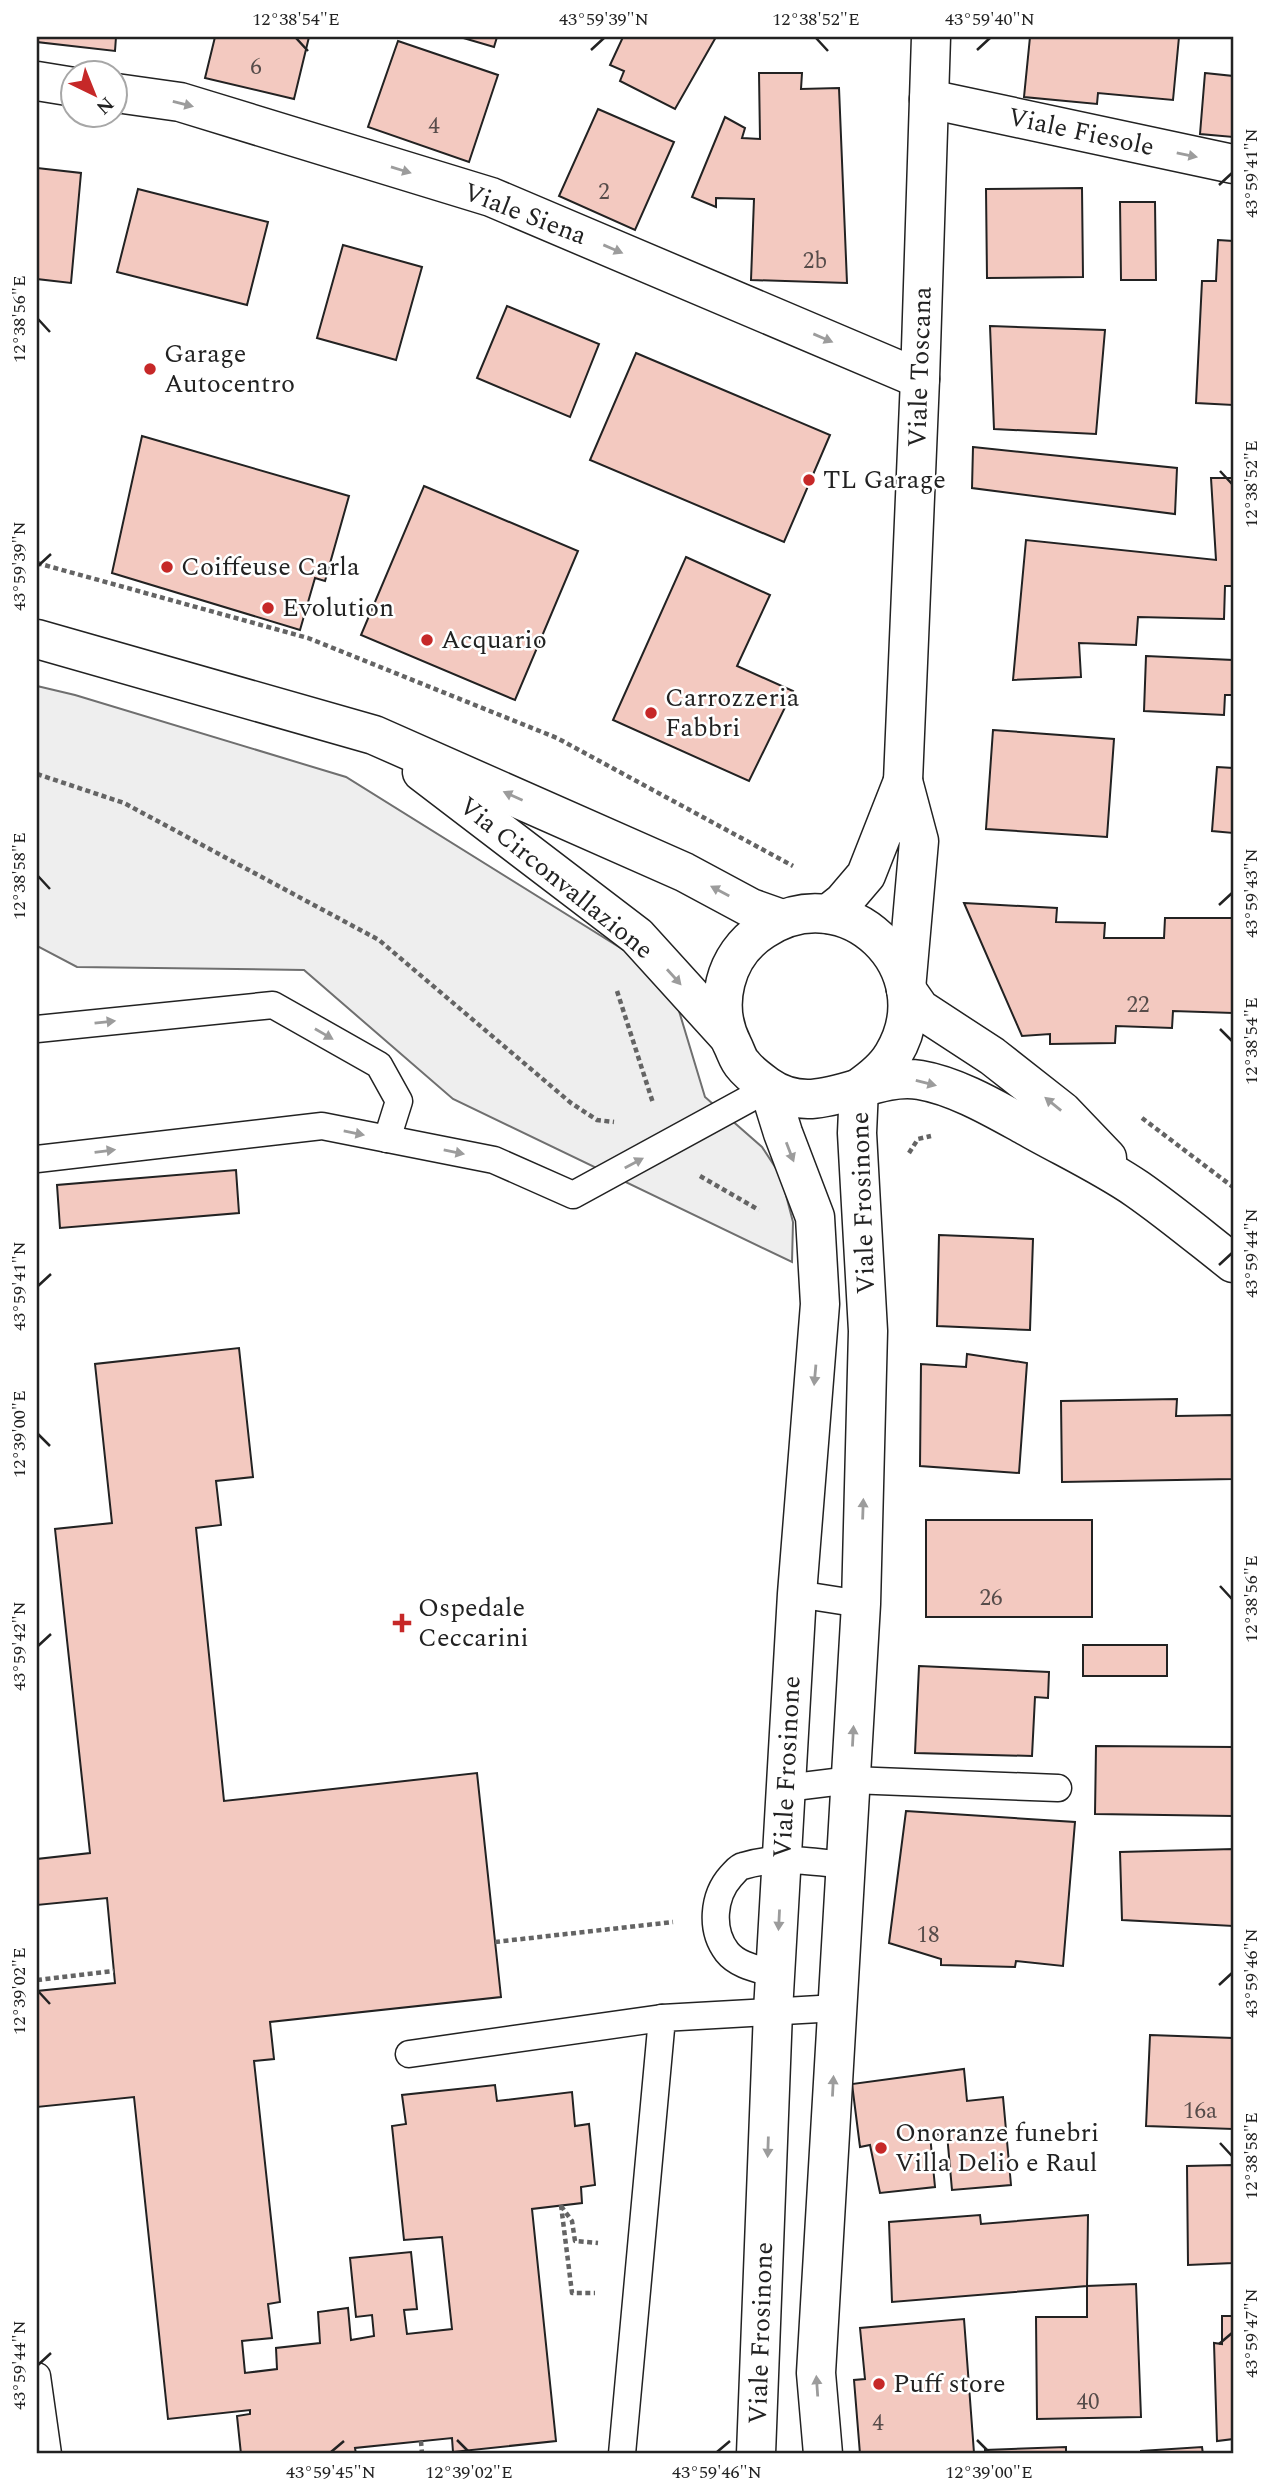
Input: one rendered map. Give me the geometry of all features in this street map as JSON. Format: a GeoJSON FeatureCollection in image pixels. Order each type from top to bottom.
{"type":"FeatureCollection","features":[{"type":"Feature","properties":{"kind":"street","name":"Viale Toscana"},"geometry":{"type":"LineString","coordinates":[[906,989],[919,841],[903,781],[931,37]]}},
{"type":"Feature","properties":{"kind":"street"},"geometry":{"type":"LineString","coordinates":[[37,81],[60,85]]}},
{"type":"Feature","properties":{"kind":"street","name":"Viale Siena"},"geometry":{"type":"LineString","coordinates":[[130,95],[180,103],[491,197],[920,379]]}},
{"type":"Feature","properties":{"kind":"street","name":"Viale Fiesole"},"geometry":{"type":"LineString","coordinates":[[929,99],[1233,164]]}},
{"type":"Feature","properties":{"kind":"street","name":"Via Circonvallazione"},"geometry":{"type":"LineString","coordinates":[[37,639],[373,735],[684,872],[751,908],[782,919]]}},
{"type":"Feature","properties":{"kind":"street","name":"Via Circonvallazione"},"geometry":{"type":"LineString","coordinates":[[373,735],[637,936],[726,1034],[742,1065],[769,1088],[791,1096],[813,1099],[837,1097],[884,1082],[919,1079],[975,1098],[1135,1188],[1233,1263]]}},
{"type":"Feature","properties":{"kind":"street","name":"Viale Toscana"},"geometry":{"type":"LineString","coordinates":[[828,914],[843,902],[866,875],[903,781]]}},
{"type":"Feature","properties":{"kind":"street","name":"Via Circonvallazione"},"geometry":{"type":"LineString","coordinates":[[726,1034],[722,1011],[723,988],[731,966],[744,946],[761,930],[782,919],[804,914],[828,914],[850,920],[870,931],[887,948],[900,967],[906,989],[908,1013],[903,1035],[892,1057],[878,1074],[859,1088]]}},
{"type":"Feature","properties":{"kind":"street","name":"Via Circonvallazione"},"geometry":{"type":"LineString","coordinates":[[906,989],[920,1009],[992,1056],[1062,1111],[1135,1188]]}},
{"type":"Feature","properties":{"kind":"street","name":"Viale Frosinone"},"geometry":{"type":"LineString","coordinates":[[756,2454],[774,1993],[797,1594],[820,1304],[815,1217],[769,1088]]}},
{"type":"Feature","properties":{"kind":"street","name":"Viale Frosinone"},"geometry":{"type":"LineString","coordinates":[[823,2454],[816,2373],[861,1604],[868,1331],[858,1133],[859,1088]]}},
{"type":"Feature","properties":{"kind":"lane"},"geometry":{"type":"LineString","coordinates":[[37,1029],[273,1005],[379,1065],[399,1101],[387,1139]]}},
{"type":"Feature","properties":{"kind":"lane"},"geometry":{"type":"LineString","coordinates":[[37,1159],[322,1126],[494,1160],[573,1195],[769,1088]]}},
{"type":"Feature","properties":{"kind":"lane"},"geometry":{"type":"LineString","coordinates":[[797,1594],[861,1604]]}},
{"type":"Feature","properties":{"kind":"lane"},"geometry":{"type":"LineString","coordinates":[[786,1788],[850,1780],[1058,1788]]}},
{"type":"Feature","properties":{"kind":"lane"},"geometry":{"type":"LineString","coordinates":[[774,1993],[727,1953],[720,1938],[715,1918],[717,1902],[727,1880],[740,1866],[782,1859],[846,1865]]}},
{"type":"Feature","properties":{"kind":"lane"},"geometry":{"type":"LineString","coordinates":[[409,2054],[662,2018],[774,1993],[837,2008]]}},
{"type":"Feature","properties":{"kind":"lane"},"geometry":{"type":"LineString","coordinates":[[622,2454],[662,2018]]}},
{"type":"Feature","properties":{"kind":"lane"},"geometry":{"type":"LineString","coordinates":[[37,2376],[48,2454]]}},
{"type":"Feature","properties":{"kind":"path"},"geometry":{"type":"LineString","coordinates":[[37,774],[124,803],[379,940],[571,1103],[597,1120],[644,1127],[657,1150],[759,1210],[772,1214]]}},
{"type":"Feature","properties":{"kind":"path"},"geometry":{"type":"LineString","coordinates":[[495,1942],[715,1918]]}},
{"type":"Feature","properties":{"kind":"path"},"geometry":{"type":"LineString","coordinates":[[37,1980],[114,1971]]}},
{"type":"Feature","properties":{"kind":"path"},"geometry":{"type":"LineString","coordinates":[[572,2293],[561,2205],[572,2221],[575,2241]]}},
{"type":"Feature","properties":{"kind":"path"},"geometry":{"type":"LineString","coordinates":[[421,2441],[422,2454]]}},
{"type":"Feature","properties":{"kind":"shaded area"},"geometry":{"type":"Polygon","coordinates":[[[37,686],[75,695],[346,777],[643,962],[679,1011],[705,1097],[762,1147],[781,1176],[793,1222],[792,1262],[453,1099],[304,970],[77,967],[37,946],[37,686]]]}},
{"type":"Feature","properties":{"kind":"building"},"geometry":{"type":"Polygon","coordinates":[[[37,37],[116,37],[115,51],[37,42],[37,37]]]}},
{"type":"Feature","properties":{"kind":"building"},"geometry":{"type":"Polygon","coordinates":[[[215,37],[309,37],[294,99],[205,78],[215,37]]]}},
{"type":"Feature","properties":{"kind":"building"},"geometry":{"type":"Polygon","coordinates":[[[460,37],[497,37],[494,47],[460,37]]]}},
{"type":"Feature","properties":{"kind":"building"},"geometry":{"type":"Polygon","coordinates":[[[623,37],[716,37],[675,109],[620,81],[624,71],[610,65],[623,37]]]}},
{"type":"Feature","properties":{"kind":"building"},"geometry":{"type":"Polygon","coordinates":[[[1030,37],[1179,37],[1173,100],[1098,93],[1097,104],[1024,97],[1030,37]]]}},
{"type":"Feature","properties":{"kind":"building"},"geometry":{"type":"Polygon","coordinates":[[[398,41],[498,75],[469,162],[368,127],[398,41]]]}},
{"type":"Feature","properties":{"kind":"building"},"geometry":{"type":"Polygon","coordinates":[[[759,73],[802,73],[801,89],[839,88],[847,283],[751,280],[754,199],[716,198],[716,207],[692,197],[725,117],[745,128],[742,138],[760,139],[759,73]]]}},
{"type":"Feature","properties":{"kind":"building"},"geometry":{"type":"Polygon","coordinates":[[[1205,73],[1233,76],[1233,137],[1200,134],[1205,73]]]}},
{"type":"Feature","properties":{"kind":"building"},"geometry":{"type":"Polygon","coordinates":[[[598,109],[674,142],[635,230],[559,196],[598,109]]]}},
{"type":"Feature","properties":{"kind":"building"},"geometry":{"type":"Polygon","coordinates":[[[37,168],[81,173],[71,283],[37,279],[37,168]]]}},
{"type":"Feature","properties":{"kind":"building"},"geometry":{"type":"Polygon","coordinates":[[[1082,188],[1083,277],[987,278],[986,189],[1082,188]]]}},
{"type":"Feature","properties":{"kind":"building"},"geometry":{"type":"Polygon","coordinates":[[[138,189],[268,222],[247,305],[117,272],[138,189]]]}},
{"type":"Feature","properties":{"kind":"building"},"geometry":{"type":"Polygon","coordinates":[[[1120,202],[1155,202],[1156,280],[1121,280],[1120,202]]]}},
{"type":"Feature","properties":{"kind":"building"},"geometry":{"type":"Polygon","coordinates":[[[1218,240],[1233,241],[1233,405],[1196,403],[1202,281],[1216,281],[1218,240]]]}},
{"type":"Feature","properties":{"kind":"building"},"geometry":{"type":"Polygon","coordinates":[[[343,245],[422,267],[396,360],[317,338],[343,245]]]}},
{"type":"Feature","properties":{"kind":"building"},"geometry":{"type":"Polygon","coordinates":[[[507,306],[599,344],[570,417],[477,378],[507,306]]]}},
{"type":"Feature","properties":{"kind":"building"},"geometry":{"type":"Polygon","coordinates":[[[990,326],[1105,330],[1096,434],[994,429],[990,326]]]}},
{"type":"Feature","properties":{"kind":"building"},"geometry":{"type":"Polygon","coordinates":[[[636,353],[830,435],[784,542],[590,460],[636,353]]]}},
{"type":"Feature","properties":{"kind":"building"},"geometry":{"type":"Polygon","coordinates":[[[142,436],[349,496],[325,581],[315,578],[300,630],[112,573],[142,436]]]}},
{"type":"Feature","properties":{"kind":"building"},"geometry":{"type":"Polygon","coordinates":[[[973,447],[1177,468],[1175,514],[972,488],[973,447]]]}},
{"type":"Feature","properties":{"kind":"building"},"geometry":{"type":"Polygon","coordinates":[[[1211,478],[1233,478],[1233,586],[1225,586],[1224,619],[1138,617],[1136,645],[1079,643],[1081,677],[1013,680],[1026,540],[1216,560],[1211,478]]]}},
{"type":"Feature","properties":{"kind":"building"},"geometry":{"type":"Polygon","coordinates":[[[424,486],[578,551],[515,700],[361,635],[424,486]]]}},
{"type":"Feature","properties":{"kind":"building"},"geometry":{"type":"Polygon","coordinates":[[[686,557],[770,595],[737,666],[793,691],[749,781],[613,720],[686,557]]]}},
{"type":"Feature","properties":{"kind":"building"},"geometry":{"type":"Polygon","coordinates":[[[1146,656],[1233,660],[1233,695],[1225,695],[1224,715],[1144,711],[1146,656]]]}},
{"type":"Feature","properties":{"kind":"building"},"geometry":{"type":"Polygon","coordinates":[[[993,730],[1114,739],[1107,837],[986,829],[993,730]]]}},
{"type":"Feature","properties":{"kind":"building"},"geometry":{"type":"Polygon","coordinates":[[[1217,767],[1233,768],[1233,833],[1212,831],[1217,767]]]}},
{"type":"Feature","properties":{"kind":"building"},"geometry":{"type":"Polygon","coordinates":[[[964,903],[1057,908],[1056,922],[1105,923],[1104,938],[1164,938],[1165,918],[1233,918],[1233,1013],[1173,1011],[1172,1028],[1116,1026],[1115,1043],[1050,1044],[1050,1034],[1022,1036],[964,903]]]}},
{"type":"Feature","properties":{"kind":"building"},"geometry":{"type":"Polygon","coordinates":[[[236,1170],[239,1213],[60,1228],[57,1185],[236,1170]]]}},
{"type":"Feature","properties":{"kind":"building"},"geometry":{"type":"Polygon","coordinates":[[[939,1235],[1033,1239],[1030,1330],[937,1326],[939,1235]]]}},
{"type":"Feature","properties":{"kind":"building"},"geometry":{"type":"Polygon","coordinates":[[[239,1348],[253,1477],[216,1481],[221,1525],[196,1528],[224,1801],[477,1773],[501,1997],[270,2022],[274,2059],[254,2061],[280,2302],[268,2304],[272,2338],[242,2341],[245,2373],[277,2369],[276,2348],[320,2343],[318,2312],[348,2308],[351,2340],[374,2336],[372,2315],[356,2317],[350,2258],[411,2252],[417,2309],[404,2310],[407,2334],[452,2329],[442,2237],[404,2240],[392,2126],[406,2124],[402,2095],[495,2085],[497,2101],[572,2092],[575,2126],[589,2124],[595,2185],[581,2187],[582,2203],[532,2209],[556,2441],[453,2452],[452,2438],[355,2448],[356,2454],[241,2454],[237,2416],[250,2414],[250,2410],[168,2419],[134,2097],[37,2107],[37,1991],[115,1983],[107,1898],[37,1905],[37,1859],[90,1853],[55,1529],[112,1523],[95,1364],[239,1348]]]}},
{"type":"Feature","properties":{"kind":"building"},"geometry":{"type":"Polygon","coordinates":[[[967,1354],[1027,1363],[1019,1473],[920,1466],[921,1364],[966,1367],[967,1354]]]}},
{"type":"Feature","properties":{"kind":"building"},"geometry":{"type":"Polygon","coordinates":[[[1177,1399],[1176,1416],[1233,1415],[1233,1479],[1062,1482],[1061,1401],[1177,1399]]]}},
{"type":"Feature","properties":{"kind":"building"},"geometry":{"type":"Polygon","coordinates":[[[926,1520],[1092,1520],[1092,1617],[926,1617],[926,1520]]]}},
{"type":"Feature","properties":{"kind":"building"},"geometry":{"type":"Polygon","coordinates":[[[1083,1645],[1167,1645],[1167,1676],[1083,1676],[1083,1645]]]}},
{"type":"Feature","properties":{"kind":"building"},"geometry":{"type":"Polygon","coordinates":[[[919,1666],[1049,1672],[1048,1698],[1035,1697],[1032,1756],[915,1753],[919,1666]]]}},
{"type":"Feature","properties":{"kind":"building"},"geometry":{"type":"Polygon","coordinates":[[[1096,1746],[1233,1747],[1233,1816],[1095,1814],[1096,1746]]]}},
{"type":"Feature","properties":{"kind":"building"},"geometry":{"type":"Polygon","coordinates":[[[906,1811],[1075,1822],[1063,1966],[1016,1961],[1015,1967],[941,1965],[941,1959],[889,1943],[906,1811]]]}},
{"type":"Feature","properties":{"kind":"building"},"geometry":{"type":"Polygon","coordinates":[[[1233,1849],[1233,1926],[1122,1920],[1120,1852],[1233,1849]]]}},
{"type":"Feature","properties":{"kind":"building"},"geometry":{"type":"Polygon","coordinates":[[[1150,2035],[1233,2038],[1233,2129],[1146,2126],[1150,2035]]]}},
{"type":"Feature","properties":{"kind":"building"},"geometry":{"type":"Polygon","coordinates":[[[964,2069],[967,2101],[1003,2097],[1011,2185],[952,2190],[947,2134],[930,2135],[935,2187],[880,2193],[870,2145],[860,2147],[852,2084],[964,2069]]]}},
{"type":"Feature","properties":{"kind":"building"},"geometry":{"type":"Polygon","coordinates":[[[1233,2165],[1233,2263],[1188,2265],[1187,2166],[1233,2165]]]}},
{"type":"Feature","properties":{"kind":"building"},"geometry":{"type":"Polygon","coordinates":[[[980,2215],[981,2224],[1088,2215],[1087,2286],[892,2302],[889,2222],[980,2215]]]}},
{"type":"Feature","properties":{"kind":"building"},"geometry":{"type":"Polygon","coordinates":[[[1136,2284],[1141,2417],[1037,2419],[1036,2317],[1087,2317],[1087,2286],[1136,2284]]]}},
{"type":"Feature","properties":{"kind":"building"},"geometry":{"type":"Polygon","coordinates":[[[1222,2316],[1233,2316],[1233,2439],[1217,2441],[1214,2343],[1222,2344],[1222,2316]]]}},
{"type":"Feature","properties":{"kind":"building"},"geometry":{"type":"Polygon","coordinates":[[[964,2319],[974,2453],[860,2454],[854,2380],[865,2379],[860,2328],[964,2319]]]}},
{"type":"Feature","properties":{"kind":"building"},"geometry":{"type":"Polygon","coordinates":[[[1066,2447],[1066,2454],[985,2454],[985,2450],[1066,2447]]]}},
{"type":"Feature","properties":{"kind":"building"},"geometry":{"type":"Polygon","coordinates":[[[1202,2447],[1203,2454],[1141,2454],[1141,2451],[1202,2447]]]}},
{"type":"Feature","properties":{"kind":"place","name":"Garage Autocentro"},"geometry":{"type":"Point","coordinates":[150,369]}},
{"type":"Feature","properties":{"kind":"place","name":"TL Garage"},"geometry":{"type":"Point","coordinates":[809,480]}},
{"type":"Feature","properties":{"kind":"place","name":"Coiffeuse Carla"},"geometry":{"type":"Point","coordinates":[167,567]}},
{"type":"Feature","properties":{"kind":"place","name":"Evolution"},"geometry":{"type":"Point","coordinates":[268,608]}},
{"type":"Feature","properties":{"kind":"place","name":"Acquario"},"geometry":{"type":"Point","coordinates":[427,640]}},
{"type":"Feature","properties":{"kind":"place","name":"Carrozzeria Fabbri"},"geometry":{"type":"Point","coordinates":[651,713]}},
{"type":"Feature","properties":{"kind":"place","name":"Ospedale Ceccarini"},"geometry":{"type":"Point","coordinates":[402,1623]}},
{"type":"Feature","properties":{"kind":"place","name":"Onoranze funebri Villa Delio e Raul"},"geometry":{"type":"Point","coordinates":[881,2148]}},
{"type":"Feature","properties":{"kind":"place","name":"Puff store"},"geometry":{"type":"Point","coordinates":[879,2384]}}]}
